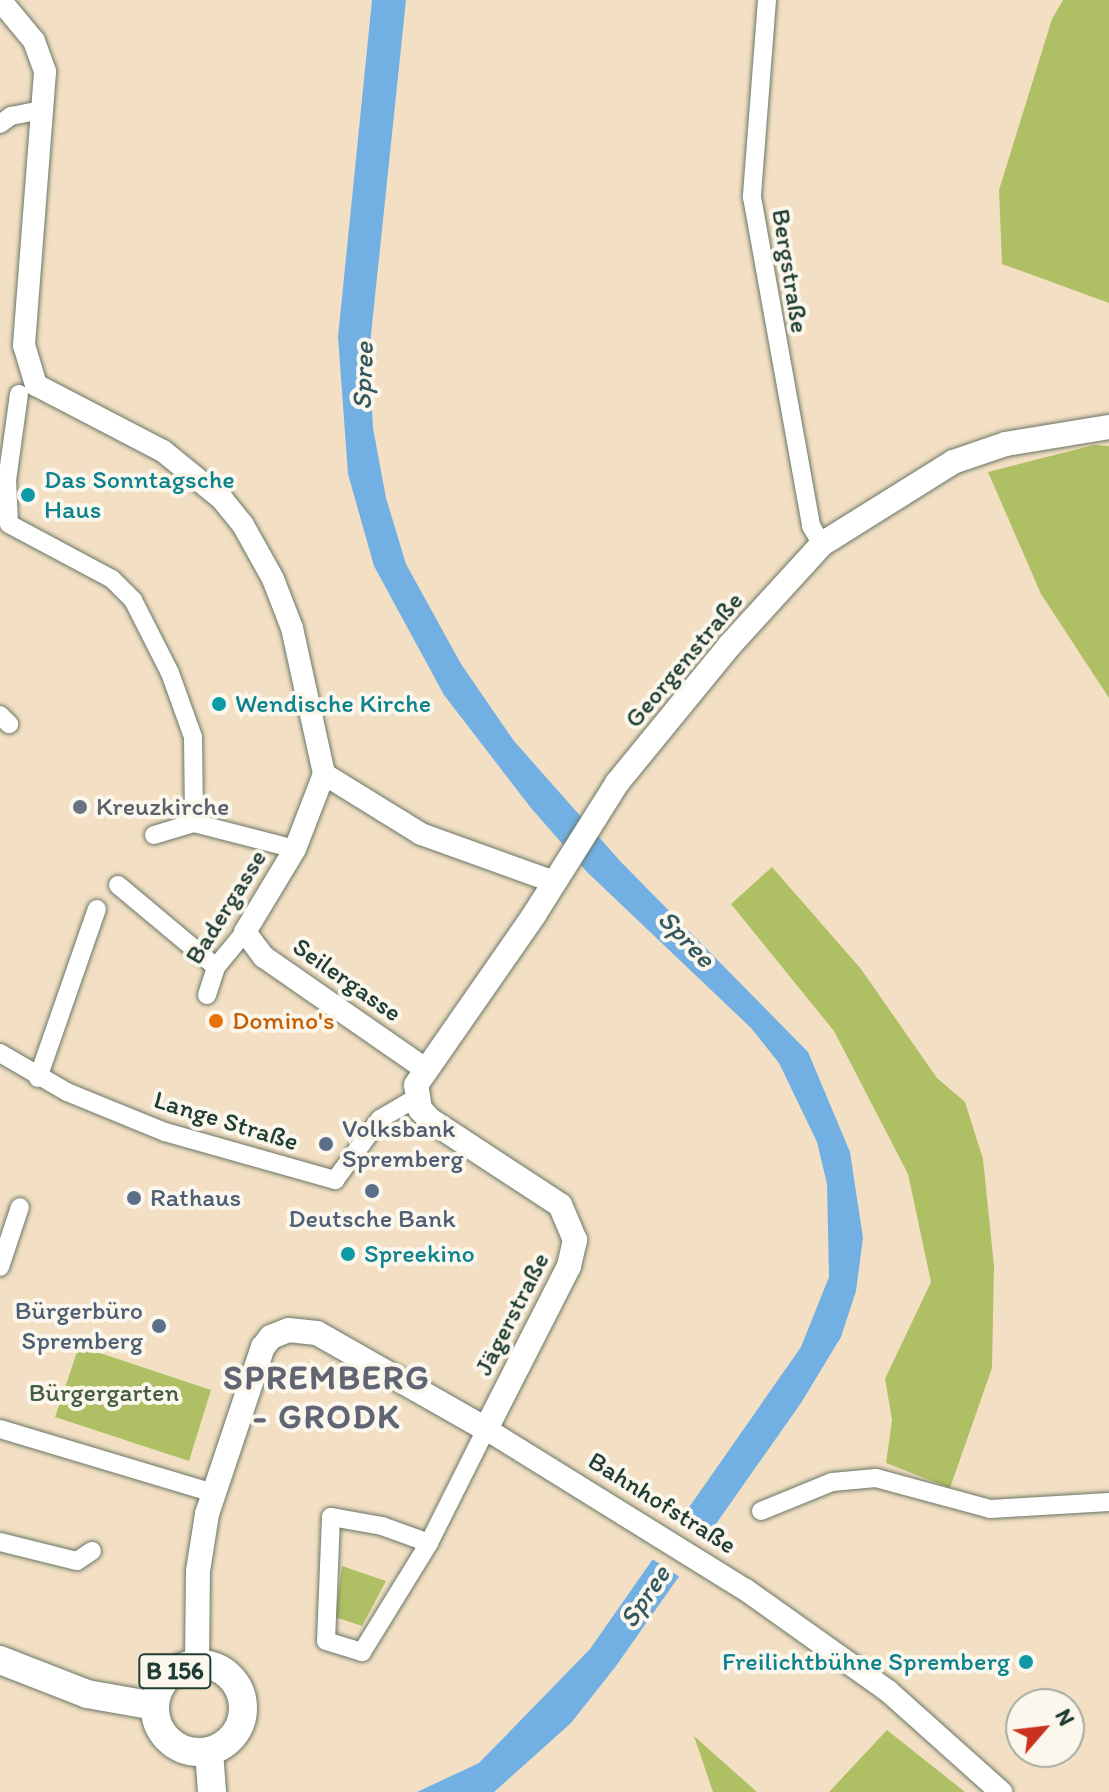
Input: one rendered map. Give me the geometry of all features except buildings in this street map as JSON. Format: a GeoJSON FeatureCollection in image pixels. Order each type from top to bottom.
{"type":"FeatureCollection","features":[{"type":"Feature","properties":{"kind":"main road","name":"Georgenstraße"},"geometry":{"type":"LineString","coordinates":[[419,1081],[617,783],[729,646],[822,544],[953,462],[1006,444],[1109,427]]}},
{"type":"Feature","properties":{"kind":"main road","name":"Jägerstraße"},"geometry":{"type":"LineString","coordinates":[[419,1081],[430,1120],[549,1194],[568,1215],[575,1240],[569,1266],[486,1429]]}},
{"type":"Feature","properties":{"kind":"main road","name":"Bahnhofstraße"},"geometry":{"type":"LineString","coordinates":[[213,1493],[263,1347],[288,1330],[317,1333],[486,1429]]}},
{"type":"Feature","properties":{"kind":"main road"},"geometry":{"type":"LineString","coordinates":[[197,1664],[198,1571],[213,1493]]}},
{"type":"Feature","properties":{"kind":"main road","name":"B 156"},"geometry":{"type":"LineString","coordinates":[[0,1660],[87,1694],[155,1706]]}},
{"type":"Feature","properties":{"kind":"main road","name":"B 156"},"geometry":{"type":"LineString","coordinates":[[197,1664],[224,1672],[241,1695],[240,1723],[233,1736],[209,1751],[195,1752],[171,1742],[156,1719],[155,1706],[173,1672],[197,1664]]}},
{"type":"Feature","properties":{"kind":"main road"},"geometry":{"type":"LineString","coordinates":[[209,1751],[212,1792]]}},
{"type":"Feature","properties":{"kind":"street"},"geometry":{"type":"LineString","coordinates":[[0,0],[34,41],[45,72],[24,345],[7,480],[9,524],[112,579],[133,600],[170,673],[193,737],[194,823],[154,835]]}},
{"type":"Feature","properties":{"kind":"street","name":"Bergstraße"},"geometry":{"type":"LineString","coordinates":[[767,0],[752,197],[811,526],[822,544]]}},
{"type":"Feature","properties":{"kind":"street"},"geometry":{"type":"LineString","coordinates":[[0,124],[11,116],[43,110]]}},
{"type":"Feature","properties":{"kind":"street"},"geometry":{"type":"LineString","coordinates":[[18,391],[163,451],[222,499],[243,525],[273,579],[292,628],[324,774],[421,834],[559,874]]}},
{"type":"Feature","properties":{"kind":"street","name":"Badergasse"},"geometry":{"type":"LineString","coordinates":[[207,995],[216,967],[245,932],[295,849],[324,774]]}},
{"type":"Feature","properties":{"kind":"street","name":"Badergasse"},"geometry":{"type":"LineString","coordinates":[[194,823],[295,849]]}},
{"type":"Feature","properties":{"kind":"street"},"geometry":{"type":"LineString","coordinates":[[118,885],[216,967]]}},
{"type":"Feature","properties":{"kind":"street"},"geometry":{"type":"LineString","coordinates":[[38,1078],[97,909]]}},
{"type":"Feature","properties":{"kind":"street","name":"Seilergasse"},"geometry":{"type":"LineString","coordinates":[[245,932],[264,957],[419,1081]]}},
{"type":"Feature","properties":{"kind":"street","name":"Lange Straße"},"geometry":{"type":"LineString","coordinates":[[0,1053],[38,1078],[165,1132],[335,1180],[380,1119],[419,1081]]}},
{"type":"Feature","properties":{"kind":"street"},"geometry":{"type":"LineString","coordinates":[[0,1267],[20,1207]]}},
{"type":"Feature","properties":{"kind":"street"},"geometry":{"type":"LineString","coordinates":[[0,1429],[213,1493]]}},
{"type":"Feature","properties":{"kind":"street","name":"Bahnhofstraße"},"geometry":{"type":"LineString","coordinates":[[486,1429],[619,1507],[746,1590],[888,1691],[1001,1792]]}},
{"type":"Feature","properties":{"kind":"street","name":"Jägerstraße"},"geometry":{"type":"LineString","coordinates":[[429,1543],[331,1517],[326,1641],[362,1652],[429,1543],[486,1429]]}},
{"type":"Feature","properties":{"kind":"street"},"geometry":{"type":"LineString","coordinates":[[761,1511],[832,1482],[876,1478],[990,1509],[1109,1502]]}},
{"type":"Feature","properties":{"kind":"street"},"geometry":{"type":"LineString","coordinates":[[0,1542],[77,1561],[92,1551]]}},
{"type":"Feature","properties":{"kind":"green space"},"geometry":{"type":"Polygon","coordinates":[[[1063,0],[1109,0],[1109,303],[1002,264],[999,190],[1052,19],[1063,0]]]}},
{"type":"Feature","properties":{"kind":"green space"},"geometry":{"type":"Polygon","coordinates":[[[1094,445],[1109,446],[1109,698],[1041,594],[988,472],[1094,445]]]}},
{"type":"Feature","properties":{"kind":"green space"},"geometry":{"type":"Polygon","coordinates":[[[772,867],[861,969],[937,1078],[965,1102],[983,1159],[994,1266],[992,1368],[950,1488],[886,1463],[892,1420],[885,1379],[931,1282],[908,1174],[834,1031],[731,904],[772,867]]]}},
{"type":"Feature","properties":{"kind":"green space","name":"Bürgergarten"},"geometry":{"type":"Polygon","coordinates":[[[79,1346],[211,1390],[189,1461],[55,1417],[79,1346]]]}},
{"type":"Feature","properties":{"kind":"green space"},"geometry":{"type":"Polygon","coordinates":[[[342,1566],[386,1581],[362,1626],[335,1617],[342,1566]]]}},
{"type":"Feature","properties":{"kind":"green space"},"geometry":{"type":"Polygon","coordinates":[[[887,1730],[965,1792],[829,1792],[887,1730]]]}},
{"type":"Feature","properties":{"kind":"green space"},"geometry":{"type":"Polygon","coordinates":[[[694,1736],[757,1792],[713,1792],[694,1736]]]}},
{"type":"Feature","properties":{"kind":"water","name":"Spree"},"geometry":{"type":"Polygon","coordinates":[[[372,0],[406,0],[369,354],[373,428],[386,498],[406,564],[461,664],[514,741],[621,862],[808,1052],[850,1152],[863,1238],[856,1291],[841,1337],[801,1403],[616,1666],[571,1723],[494,1792],[417,1792],[479,1763],[590,1649],[801,1347],[829,1277],[827,1184],[817,1142],[779,1063],[751,1028],[587,872],[531,808],[444,695],[374,566],[348,474],[338,337],[372,0]]]}},
{"type":"Feature","properties":{"kind":"pier"},"geometry":{"type":"Polygon","coordinates":[[[675,1520],[709,1543],[683,1579],[649,1557],[675,1520]]]}},
{"type":"Feature","properties":{"kind":"place","name":"Das Sonntagsche Haus"},"geometry":{"type":"Point","coordinates":[28,495]}},
{"type":"Feature","properties":{"kind":"place","name":"Wendische Kirche"},"geometry":{"type":"Point","coordinates":[219,704]}},
{"type":"Feature","properties":{"kind":"place","name":"Kreuzkirche"},"geometry":{"type":"Point","coordinates":[80,807]}},
{"type":"Feature","properties":{"kind":"place","name":"Domino's"},"geometry":{"type":"Point","coordinates":[216,1021]}},
{"type":"Feature","properties":{"kind":"place","name":"Volksbank Spremberg"},"geometry":{"type":"Point","coordinates":[326,1144]}},
{"type":"Feature","properties":{"kind":"place","name":"Deutsche Bank"},"geometry":{"type":"Point","coordinates":[372,1191]}},
{"type":"Feature","properties":{"kind":"place","name":"Rathaus"},"geometry":{"type":"Point","coordinates":[134,1198]}},
{"type":"Feature","properties":{"kind":"place","name":"Spreekino"},"geometry":{"type":"Point","coordinates":[348,1254]}},
{"type":"Feature","properties":{"kind":"place","name":"Bürgerbüro Spremberg"},"geometry":{"type":"Point","coordinates":[159,1326]}},
{"type":"Feature","properties":{"kind":"place","name":"Freilichtbühne Spremberg"},"geometry":{"type":"Point","coordinates":[1026,1662]}},
{"type":"Feature","properties":{"kind":"district","name":"SPREMBERG - GRODK"},"geometry":{"type":"Point","coordinates":[327,1396]}}]}
